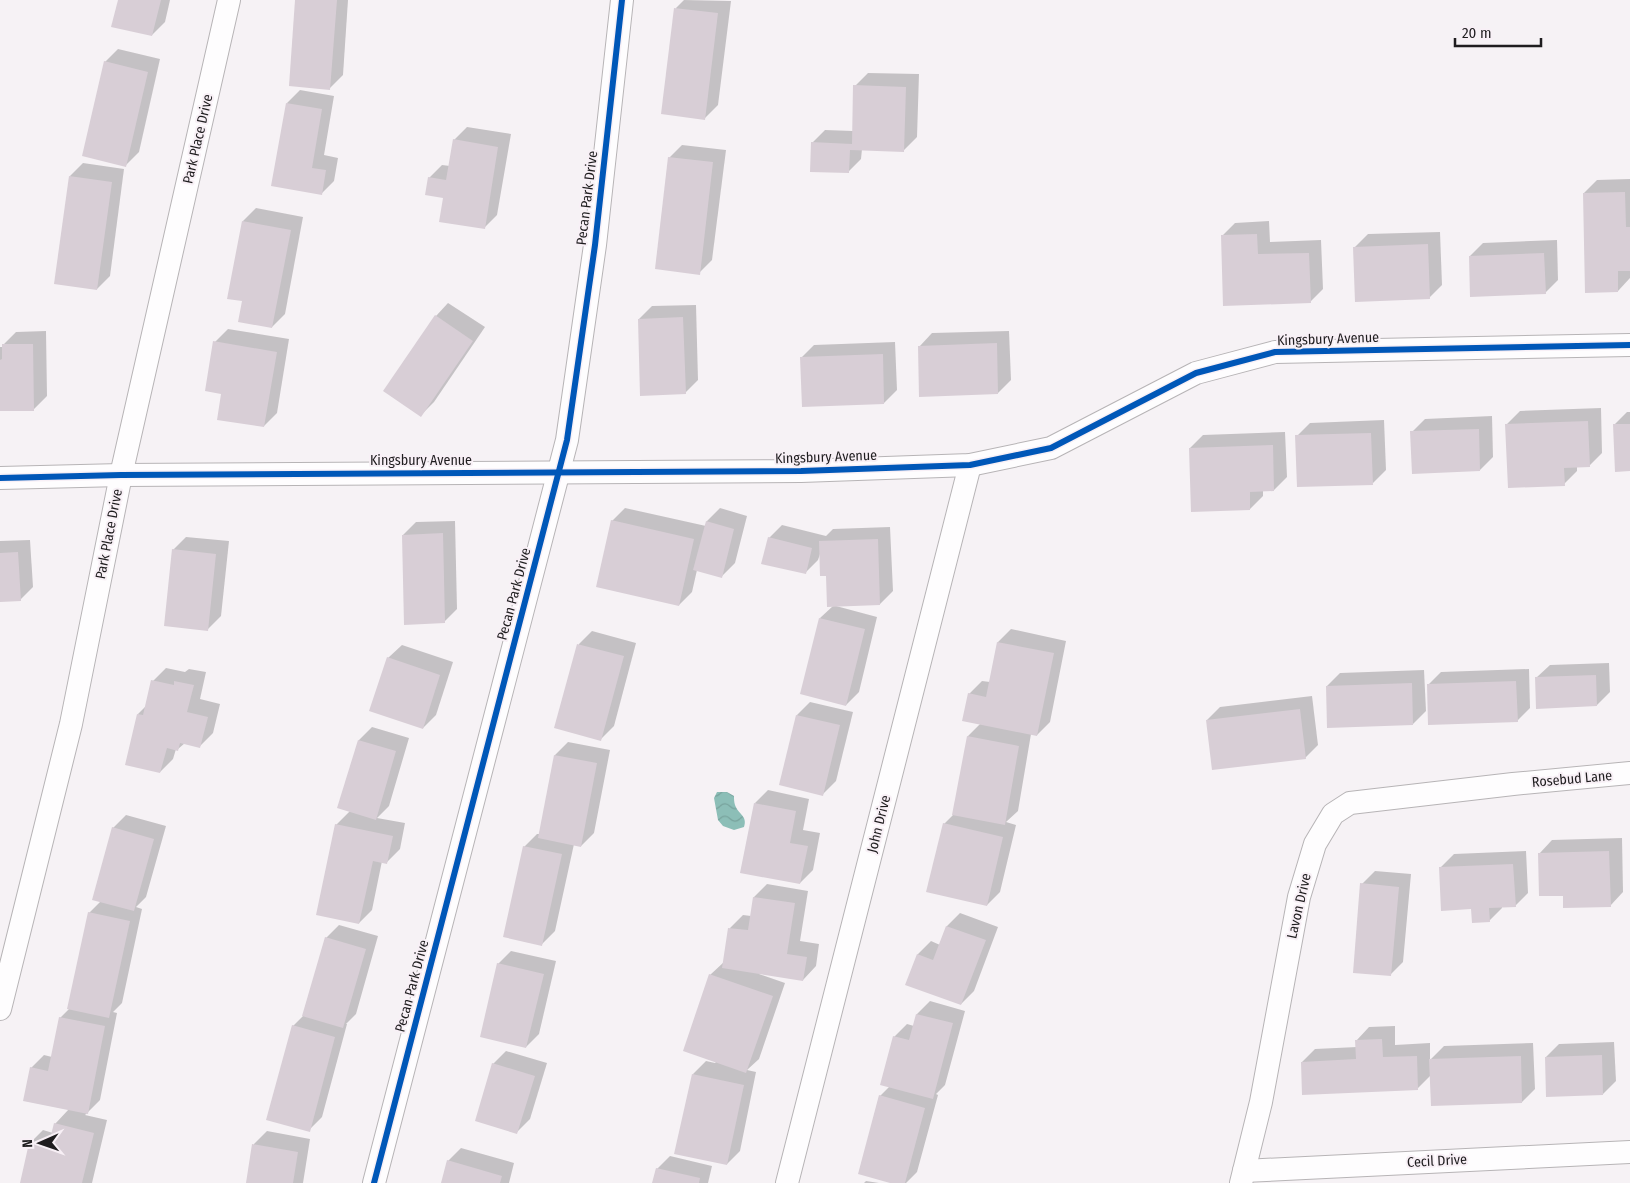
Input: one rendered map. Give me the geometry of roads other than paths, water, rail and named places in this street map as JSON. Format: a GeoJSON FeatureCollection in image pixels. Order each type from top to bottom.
{"type":"FeatureCollection","features":[{"type":"Feature","properties":{"kind":"street","name":"Park Place Drive"},"geometry":{"type":"LineString","coordinates":[[0,1009],[71,724],[121,475],[229,0]]}},
{"type":"Feature","properties":{"kind":"street","name":"Pecan Park Drive"},"geometry":{"type":"LineString","coordinates":[[374,1183],[566,440],[594,245],[622,0]]}},
{"type":"Feature","properties":{"kind":"street","name":"Kingsbury Avenue"},"geometry":{"type":"LineString","coordinates":[[0,478],[121,475],[801,471],[970,465],[1051,448],[1196,373],[1275,352],[1630,345]]}},
{"type":"Feature","properties":{"kind":"street","name":"John Drive"},"geometry":{"type":"LineString","coordinates":[[787,1183],[970,465]]}},
{"type":"Feature","properties":{"kind":"street","name":"Rosebud Lane"},"geometry":{"type":"LineString","coordinates":[[1513,784],[1630,773]]}},
{"type":"Feature","properties":{"kind":"street","name":"Lavon Drive"},"geometry":{"type":"LineString","coordinates":[[1242,1177],[1261,1102],[1298,897],[1315,844],[1333,814],[1350,803],[1513,784]]}},
{"type":"Feature","properties":{"kind":"street","name":"Cecil Drive"},"geometry":{"type":"LineString","coordinates":[[1242,1177],[1630,1152]]}},
{"type":"Feature","properties":{"kind":"water"},"geometry":{"type":"Polygon","coordinates":[[[717,792],[727,792],[734,796],[736,808],[745,820],[744,827],[734,830],[723,826],[718,820],[714,798],[717,792]]]}}]}
